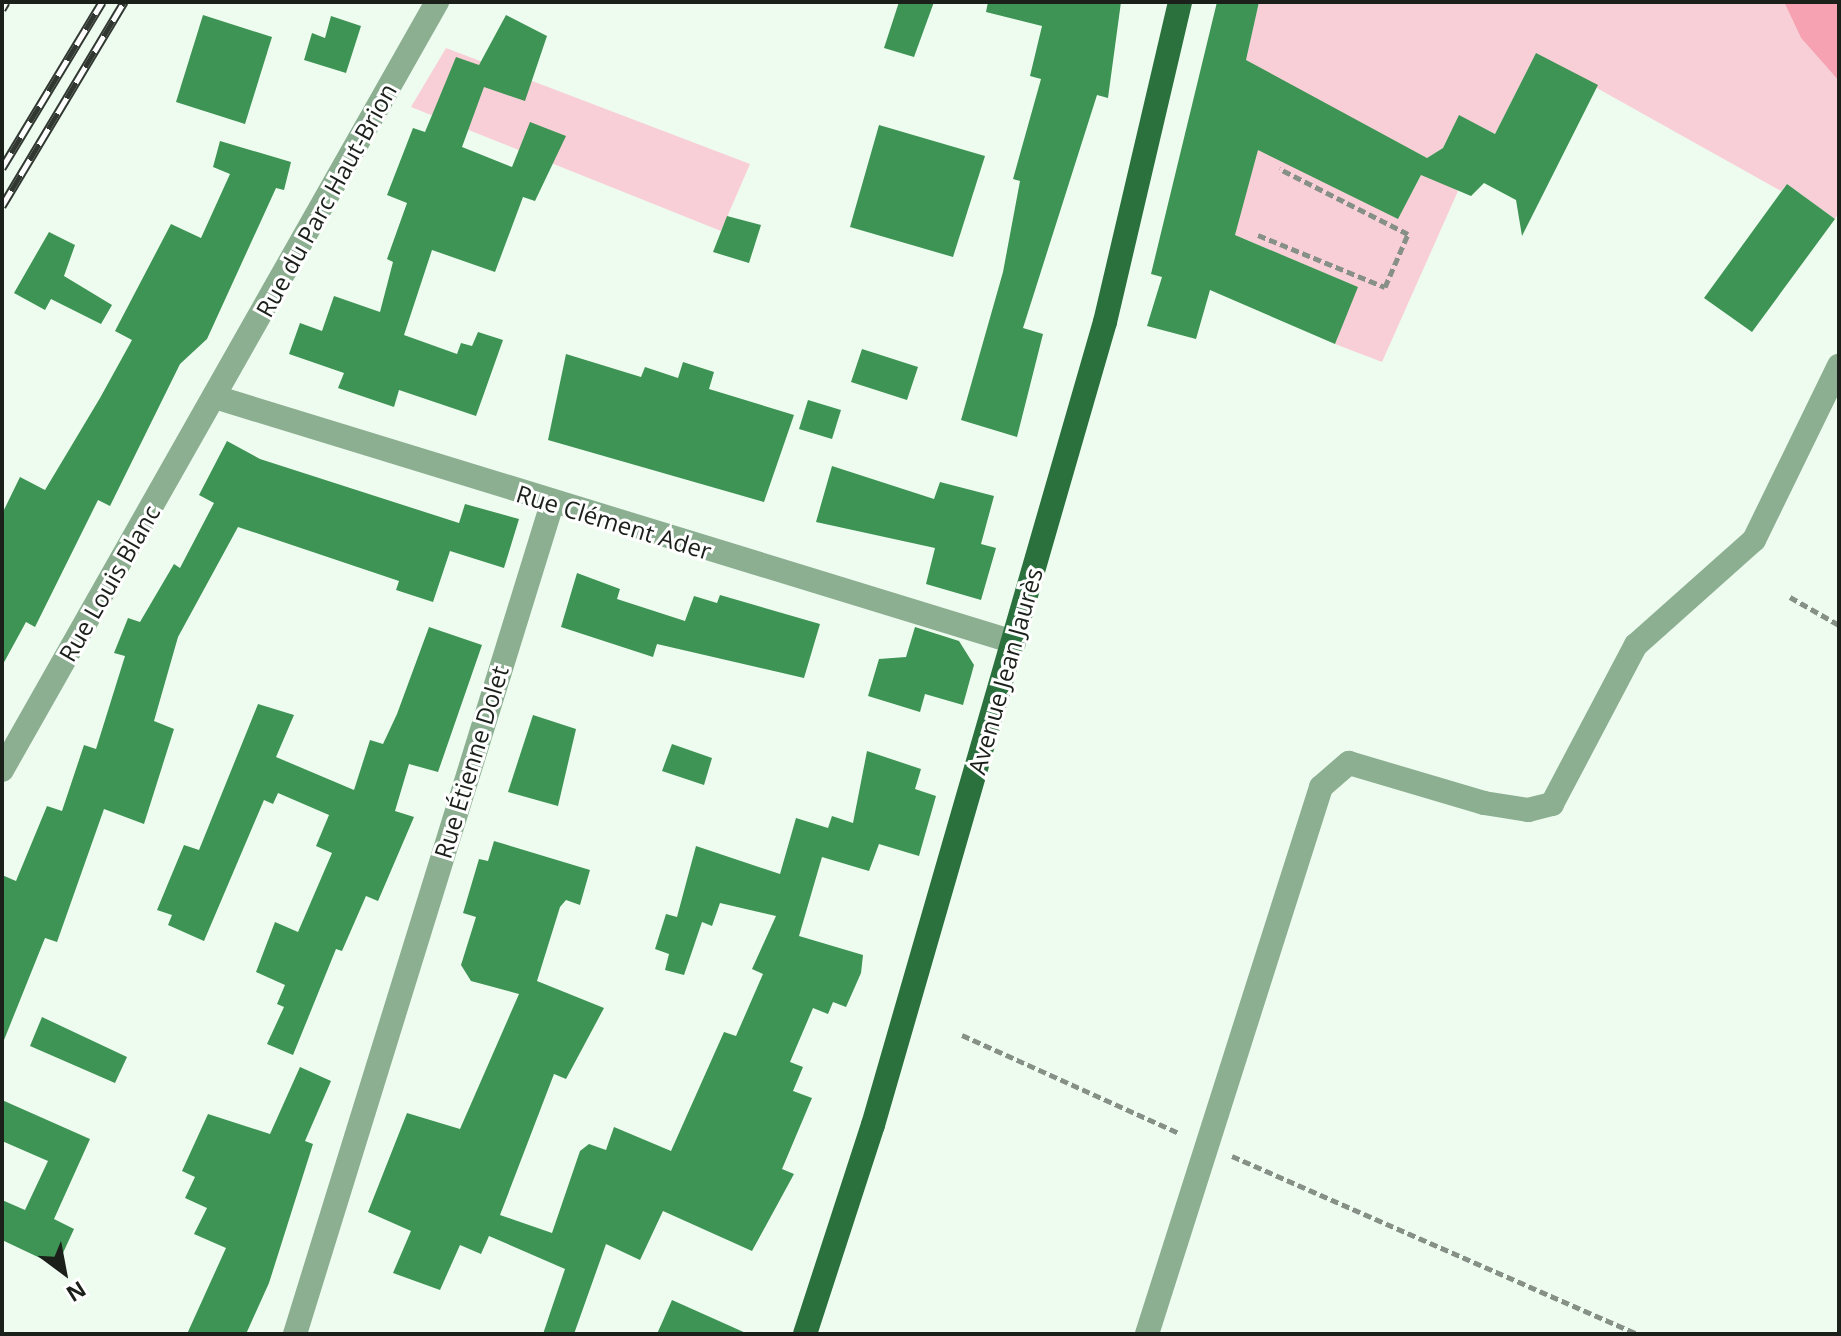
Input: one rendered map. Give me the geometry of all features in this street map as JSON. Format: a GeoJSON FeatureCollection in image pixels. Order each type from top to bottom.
{"type":"FeatureCollection","features":[{"type":"Feature","properties":{"kind":"main road","name":"Avenue Jean Jaurès"},"geometry":{"type":"LineString","coordinates":[[805,1334],[1014,642],[1105,322],[1180,2]]}},
{"type":"Feature","properties":{"kind":"street","name":"Rue du Parc Haut-Brion"},"geometry":{"type":"LineString","coordinates":[[215,397],[437,2]]}},
{"type":"Feature","properties":{"kind":"street"},"geometry":{"type":"LineString","coordinates":[[1147,1334],[1321,787],[1349,763],[1484,803],[1528,810],[1552,804],[1636,645],[1754,540],[1839,366]]}},
{"type":"Feature","properties":{"kind":"street","name":"Rue Clément Ader"},"geometry":{"type":"LineString","coordinates":[[215,397],[552,504],[1014,642]]}},
{"type":"Feature","properties":{"kind":"street","name":"Rue Louis Blanc"},"geometry":{"type":"LineString","coordinates":[[2,770],[215,397]]}},
{"type":"Feature","properties":{"kind":"street","name":"Rue Étienne Dolet"},"geometry":{"type":"LineString","coordinates":[[295,1334],[552,504]]}},
{"type":"Feature","properties":{"kind":"path"},"geometry":{"type":"LineString","coordinates":[[1258,235],[1385,287],[1408,234],[1280,169]]}},
{"type":"Feature","properties":{"kind":"path"},"geometry":{"type":"LineString","coordinates":[[1790,597],[1839,625]]}},
{"type":"Feature","properties":{"kind":"path"},"geometry":{"type":"LineString","coordinates":[[962,1035],[1638,1334]]}},
{"type":"Feature","properties":{"kind":"shaded area"},"geometry":{"type":"Polygon","coordinates":[[[1259,2],[1784,2],[1801,38],[1839,81],[1839,212],[1835,219],[1787,184],[1781,191],[1536,54],[1495,134],[1459,116],[1443,148],[1427,158],[1245,62],[1259,2]]]}},
{"type":"Feature","properties":{"kind":"shaded area"},"geometry":{"type":"Polygon","coordinates":[[[1784,2],[1839,2],[1839,81],[1801,38],[1784,2]]]}},
{"type":"Feature","properties":{"kind":"shaded area"},"geometry":{"type":"Polygon","coordinates":[[[446,48],[750,164],[721,231],[411,107],[446,48]]]}},
{"type":"Feature","properties":{"kind":"shaded area"},"geometry":{"type":"Polygon","coordinates":[[[1257,127],[1398,218],[1425,168],[1458,191],[1382,362],[1335,344],[1357,287],[1235,235],[1257,127]]]}},
{"type":"Feature","properties":{"kind":"building"},"geometry":{"type":"Polygon","coordinates":[[[899,2],[934,2],[914,57],[884,48],[899,2]]]}},
{"type":"Feature","properties":{"kind":"building"},"geometry":{"type":"Polygon","coordinates":[[[988,2],[1121,2],[1108,98],[1097,95],[1023,328],[1043,334],[1017,437],[961,420],[1003,272],[1020,181],[1013,179],[1041,79],[1030,76],[1042,26],[986,12],[988,2]]]}},
{"type":"Feature","properties":{"kind":"building"},"geometry":{"type":"Polygon","coordinates":[[[1217,2],[1259,2],[1246,60],[1427,158],[1443,148],[1459,115],[1495,134],[1536,53],[1598,85],[1522,236],[1516,200],[1484,183],[1471,196],[1421,175],[1398,219],[1258,150],[1235,235],[1358,287],[1335,344],[1210,290],[1196,339],[1147,326],[1162,277],[1151,274],[1217,2]]]}},
{"type":"Feature","properties":{"kind":"building"},"geometry":{"type":"Polygon","coordinates":[[[203,15],[272,37],[245,124],[176,102],[203,15]]]}},
{"type":"Feature","properties":{"kind":"building"},"geometry":{"type":"Polygon","coordinates":[[[506,15],[547,36],[525,101],[484,87],[462,147],[512,167],[530,122],[566,136],[535,201],[523,197],[495,272],[432,250],[404,335],[457,354],[461,343],[472,346],[478,332],[503,340],[476,416],[399,390],[394,407],[338,388],[344,373],[289,354],[300,323],[322,331],[334,296],[380,312],[393,262],[387,259],[407,203],[387,195],[413,128],[425,132],[456,57],[479,65],[506,15]]]}},
{"type":"Feature","properties":{"kind":"building"},"geometry":{"type":"Polygon","coordinates":[[[331,16],[361,26],[346,73],[304,60],[312,33],[325,38],[331,16]]]}},
{"type":"Feature","properties":{"kind":"building"},"geometry":{"type":"Polygon","coordinates":[[[879,125],[985,156],[953,257],[850,227],[879,125]]]}},
{"type":"Feature","properties":{"kind":"building"},"geometry":{"type":"Polygon","coordinates":[[[220,141],[291,162],[284,190],[276,188],[207,339],[180,364],[110,506],[98,500],[35,627],[26,622],[2,666],[2,514],[20,477],[45,490],[100,398],[132,340],[115,331],[171,224],[201,238],[230,174],[213,167],[220,141]]]}},
{"type":"Feature","properties":{"kind":"building"},"geometry":{"type":"Polygon","coordinates":[[[1787,184],[1835,219],[1752,332],[1704,298],[1787,184]]]}},
{"type":"Feature","properties":{"kind":"building"},"geometry":{"type":"Polygon","coordinates":[[[727,216],[761,225],[749,263],[713,252],[727,216]]]}},
{"type":"Feature","properties":{"kind":"building"},"geometry":{"type":"Polygon","coordinates":[[[49,232],[75,245],[64,276],[112,305],[101,324],[51,299],[45,310],[14,293],[49,232]]]}},
{"type":"Feature","properties":{"kind":"building"},"geometry":{"type":"Polygon","coordinates":[[[862,349],[918,367],[907,400],[851,382],[862,349]]]}},
{"type":"Feature","properties":{"kind":"building"},"geometry":{"type":"Polygon","coordinates":[[[566,354],[641,377],[645,367],[678,378],[683,362],[714,372],[709,389],[794,415],[764,502],[548,440],[566,354]]]}},
{"type":"Feature","properties":{"kind":"building"},"geometry":{"type":"Polygon","coordinates":[[[808,400],[841,410],[832,439],[799,429],[808,400]]]}},
{"type":"Feature","properties":{"kind":"building"},"geometry":{"type":"Polygon","coordinates":[[[227,441],[260,459],[459,523],[465,504],[519,519],[504,568],[450,551],[433,602],[396,590],[399,581],[238,527],[178,637],[154,721],[174,729],[144,824],[104,809],[57,942],[45,938],[2,1045],[2,875],[16,881],[47,806],[62,811],[84,745],[96,749],[125,656],[114,653],[128,618],[140,622],[174,564],[180,568],[214,503],[199,495],[227,441]]]}},
{"type":"Feature","properties":{"kind":"building"},"geometry":{"type":"Polygon","coordinates":[[[832,466],[934,499],[940,482],[994,496],[981,544],[996,548],[981,600],[926,584],[935,548],[816,522],[832,466]]]}},
{"type":"Feature","properties":{"kind":"building"},"geometry":{"type":"Polygon","coordinates":[[[577,573],[620,589],[617,599],[685,621],[694,596],[717,603],[720,595],[820,624],[804,678],[657,644],[653,657],[561,627],[577,573]]]}},
{"type":"Feature","properties":{"kind":"building"},"geometry":{"type":"Polygon","coordinates":[[[429,627],[482,645],[438,772],[409,764],[395,811],[414,817],[378,901],[366,896],[342,951],[336,949],[293,1055],[267,1044],[284,1007],[277,1004],[285,985],[256,972],[275,922],[298,932],[332,853],[316,846],[329,815],[278,793],[273,804],[264,800],[204,941],[168,925],[172,915],[157,910],[184,845],[199,850],[258,704],[294,715],[276,757],[354,790],[370,740],[383,744],[397,714],[429,627]]]}},
{"type":"Feature","properties":{"kind":"building"},"geometry":{"type":"Polygon","coordinates":[[[915,627],[959,641],[974,665],[963,705],[925,694],[920,712],[868,696],[879,659],[906,657],[915,627]]]}},
{"type":"Feature","properties":{"kind":"building"},"geometry":{"type":"Polygon","coordinates":[[[533,715],[576,729],[558,806],[508,792],[533,715]]]}},
{"type":"Feature","properties":{"kind":"building"},"geometry":{"type":"Polygon","coordinates":[[[672,744],[712,758],[704,785],[662,771],[672,744]]]}},
{"type":"Feature","properties":{"kind":"building"},"geometry":{"type":"Polygon","coordinates":[[[867,751],[921,769],[915,789],[936,796],[919,856],[879,844],[869,871],[822,857],[799,936],[863,955],[861,973],[846,1007],[833,1002],[828,1014],[813,1008],[790,1062],[803,1067],[793,1091],[812,1098],[782,1169],[794,1174],[752,1251],[663,1211],[640,1260],[606,1244],[574,1334],[543,1334],[565,1269],[489,1236],[481,1254],[460,1245],[440,1290],[393,1273],[411,1231],[368,1212],[407,1113],[460,1129],[519,994],[471,981],[461,965],[476,917],[463,913],[479,859],[488,861],[494,841],[590,870],[580,905],[566,900],[560,907],[537,981],[604,1008],[566,1079],[554,1074],[500,1215],[552,1233],[580,1151],[589,1144],[606,1150],[614,1127],[671,1151],[724,1032],[736,1036],[763,974],[752,969],[776,916],[720,903],[712,926],[702,922],[684,975],[665,970],[669,954],[655,949],[666,914],[677,917],[696,846],[780,874],[796,818],[828,828],[832,816],[853,823],[867,751]]]}},
{"type":"Feature","properties":{"kind":"building"},"geometry":{"type":"Polygon","coordinates":[[[42,1017],[127,1057],[115,1083],[30,1046],[42,1017]]]}},
{"type":"Feature","properties":{"kind":"building"},"geometry":{"type":"Polygon","coordinates":[[[300,1067],[331,1081],[305,1141],[313,1144],[269,1283],[246,1334],[187,1334],[226,1248],[194,1234],[207,1208],[185,1198],[195,1177],[182,1171],[208,1114],[270,1134],[300,1067]]]}},
{"type":"Feature","properties":{"kind":"building"},"geometry":{"type":"Polygon","coordinates":[[[2,1100],[90,1139],[54,1219],[74,1229],[57,1266],[2,1240],[2,1200],[25,1210],[48,1161],[2,1141],[2,1100]]]}},
{"type":"Feature","properties":{"kind":"building"},"geometry":{"type":"Polygon","coordinates":[[[672,1300],[748,1334],[657,1334],[672,1300]]]}},
{"type":"Feature","properties":{"kind":"railway"},"geometry":{"type":"LineString","coordinates":[[2,9],[6,2]]}},
{"type":"Feature","properties":{"kind":"railway"},"geometry":{"type":"LineString","coordinates":[[2,168],[102,2]]}},
{"type":"Feature","properties":{"kind":"railway"},"geometry":{"type":"LineString","coordinates":[[2,206],[124,2]]}}]}
